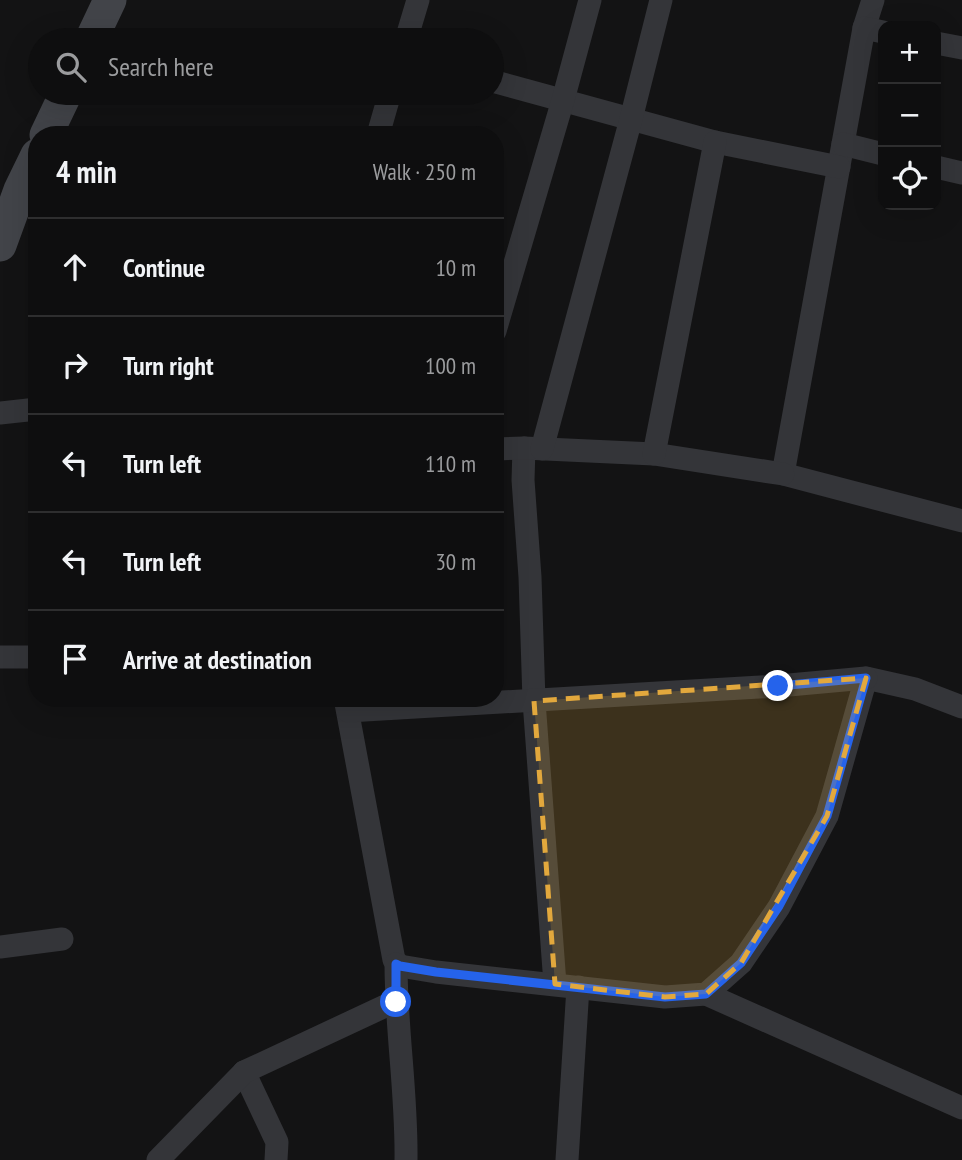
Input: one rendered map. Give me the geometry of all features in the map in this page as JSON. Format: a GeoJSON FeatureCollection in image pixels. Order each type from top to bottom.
{"type":"FeatureCollection","features":[{"type":"Feature","properties":{"kind":"main road"},"geometry":{"type":"LineString","coordinates":[[97,28],[110,0]]}},
{"type":"Feature","properties":{"kind":"main road"},"geometry":{"type":"LineString","coordinates":[[50,126],[60,105]]}},
{"type":"Feature","properties":{"kind":"main road"},"geometry":{"type":"LineString","coordinates":[[0,245],[28,174]]}},
{"type":"Feature","properties":{"kind":"street"},"geometry":{"type":"LineString","coordinates":[[410,28],[418,0]]}},
{"type":"Feature","properties":{"kind":"street"},"geometry":{"type":"LineString","coordinates":[[504,300],[590,0]]}},
{"type":"Feature","properties":{"kind":"street"},"geometry":{"type":"LineString","coordinates":[[567,1160],[566,985],[534,701],[530,577],[523,480],[631,118],[661,0]]}},
{"type":"Feature","properties":{"kind":"street"},"geometry":{"type":"LineString","coordinates":[[783,474],[843,144],[873,30],[873,0]]}},
{"type":"Feature","properties":{"kind":"street"},"geometry":{"type":"LineString","coordinates":[[941,44],[962,48]]}},
{"type":"Feature","properties":{"kind":"street"},"geometry":{"type":"LineString","coordinates":[[504,84],[715,142],[839,167]]}},
{"type":"Feature","properties":{"kind":"street"},"geometry":{"type":"LineString","coordinates":[[381,126],[387,105]]}},
{"type":"Feature","properties":{"kind":"street"},"geometry":{"type":"LineString","coordinates":[[653,454],[715,142]]}},
{"type":"Feature","properties":{"kind":"street"},"geometry":{"type":"LineString","coordinates":[[843,144],[878,153]]}},
{"type":"Feature","properties":{"kind":"street"},"geometry":{"type":"LineString","coordinates":[[941,168],[962,173]]}},
{"type":"Feature","properties":{"kind":"street"},"geometry":{"type":"LineString","coordinates":[[0,413],[28,410]]}},
{"type":"Feature","properties":{"kind":"street"},"geometry":{"type":"LineString","coordinates":[[504,449],[653,454],[783,474],[962,521]]}},
{"type":"Feature","properties":{"kind":"street"},"geometry":{"type":"LineString","coordinates":[[0,657],[28,657]]}},
{"type":"Feature","properties":{"kind":"street"},"geometry":{"type":"LineString","coordinates":[[706,994],[741,963],[779,906],[827,816],[866,678]]}},
{"type":"Feature","properties":{"kind":"street"},"geometry":{"type":"LineString","coordinates":[[504,702],[778,686],[866,678],[915,689],[962,707]]}},
{"type":"Feature","properties":{"kind":"street"},"geometry":{"type":"LineString","coordinates":[[346,707],[396,964],[406,1160]]}},
{"type":"Feature","properties":{"kind":"street"},"geometry":{"type":"LineString","coordinates":[[0,947],[62,939]]}},
{"type":"Feature","properties":{"kind":"street"},"geometry":{"type":"LineString","coordinates":[[396,964],[436,972],[665,997],[706,994],[962,1108]]}},
{"type":"Feature","properties":{"kind":"street"},"geometry":{"type":"LineString","coordinates":[[159,1160],[244,1072],[396,1002]]}},
{"type":"Feature","properties":{"kind":"street"},"geometry":{"type":"LineString","coordinates":[[244,1072],[277,1142],[276,1160]]}},
{"type":"Feature","properties":{"kind":"highlighted area"},"geometry":{"type":"Polygon","coordinates":[[[866,678],[827,816],[741,963],[706,994],[665,997],[555,984],[534,701],[866,678]]]}},
{"type":"Feature","properties":{"kind":"route"},"geometry":{"type":"LineString","coordinates":[[396,1002],[396,964],[436,972],[665,997],[706,994],[741,963],[779,906],[827,816],[866,678],[778,686]]}}]}
